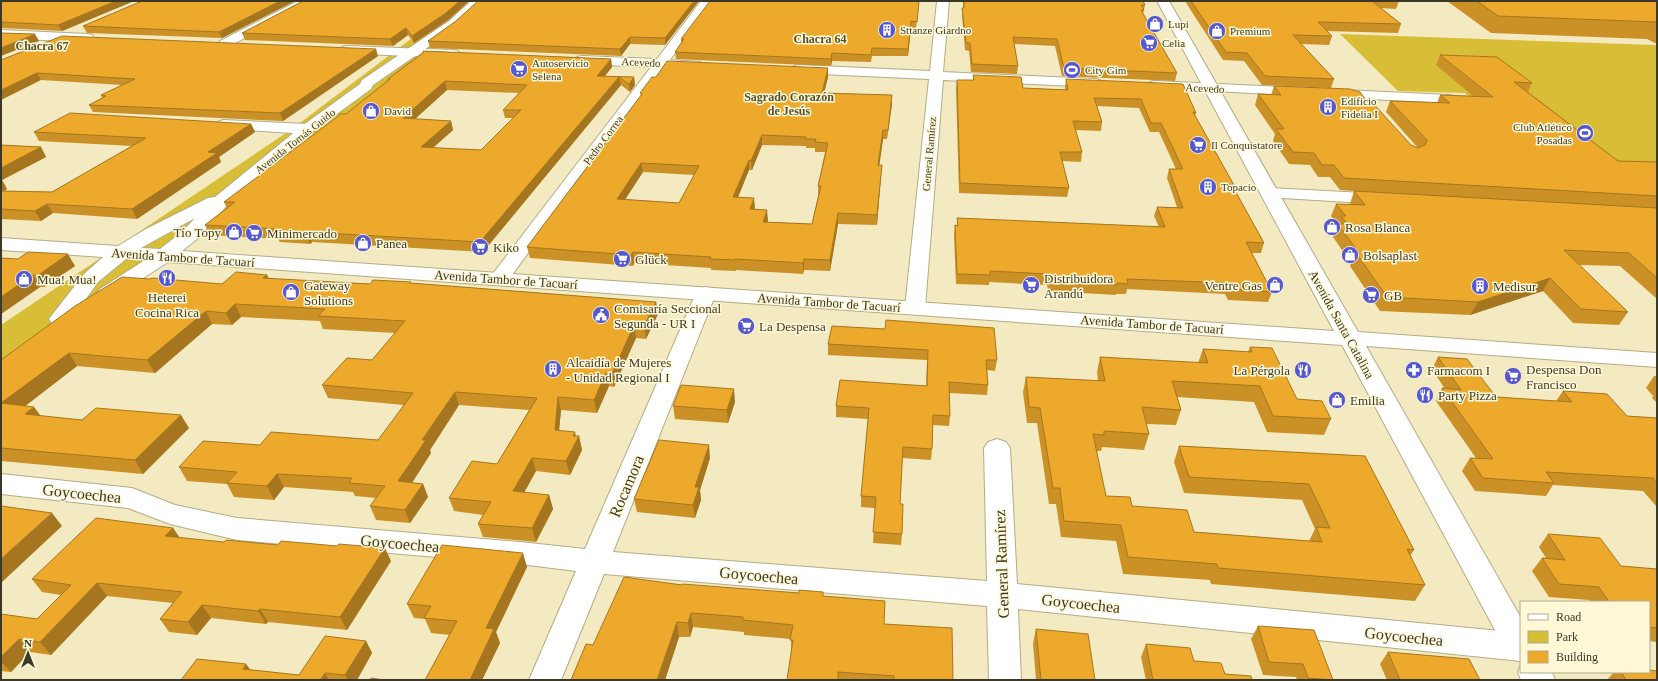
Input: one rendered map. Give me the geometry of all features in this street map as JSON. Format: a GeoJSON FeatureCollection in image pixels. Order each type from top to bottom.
{"type":"FeatureCollection","features":[{"type":"Feature","properties":{"kind":"street"},"geometry":{"type":"LineString","coordinates":[[224,44],[306,1]]}},
{"type":"Feature","properties":{"kind":"street","name":"Avenida Tomás Guido"},"geometry":{"type":"LineString","coordinates":[[224,197],[152,232],[121,253],[95,274],[54,324],[132,278],[165,255],[190,235],[224,197],[307,129],[453,24],[478,1]]}},
{"type":"Feature","properties":{"kind":"street","name":"Pedro Correa"},"geometry":{"type":"LineString","coordinates":[[499,278],[707,1]]}},
{"type":"Feature","properties":{"kind":"street","name":"General Ramírez"},"geometry":{"type":"LineString","coordinates":[[915,308],[943,1]]}},
{"type":"Feature","properties":{"kind":"street","name":"Avenida Santa Catalina"},"geometry":{"type":"LineString","coordinates":[[1163,1],[1520,645]]}},
{"type":"Feature","properties":{"kind":"street"},"geometry":{"type":"LineString","coordinates":[[35,49],[91,25]]}},
{"type":"Feature","properties":{"kind":"street"},"geometry":{"type":"LineString","coordinates":[[1,34],[101,39]]}},
{"type":"Feature","properties":{"kind":"street"},"geometry":{"type":"LineString","coordinates":[[208,44],[245,45]]}},
{"type":"Feature","properties":{"kind":"street"},"geometry":{"type":"LineString","coordinates":[[330,49],[466,55]]}},
{"type":"Feature","properties":{"kind":"street","name":"Acevedo"},"geometry":{"type":"LineString","coordinates":[[567,59],[708,65]]}},
{"type":"Feature","properties":{"kind":"street"},"geometry":{"type":"LineString","coordinates":[[786,69],[1111,84]]}},
{"type":"Feature","properties":{"kind":"street","name":"Acevedo"},"geometry":{"type":"LineString","coordinates":[[1142,85],[1450,99]]}},
{"type":"Feature","properties":{"kind":"street"},"geometry":{"type":"LineString","coordinates":[[1361,95],[1377,112]]}},
{"type":"Feature","properties":{"kind":"street"},"geometry":{"type":"LineString","coordinates":[[207,124],[307,129]]}},
{"type":"Feature","properties":{"kind":"street"},"geometry":{"type":"LineString","coordinates":[[1270,193],[1396,200]]}},
{"type":"Feature","properties":{"kind":"street","name":"Avenida Tambor de Tacuarí"},"geometry":{"type":"LineString","coordinates":[[1,244],[1657,360]]}},
{"type":"Feature","properties":{"kind":"street","name":"Rocamora"},"geometry":{"type":"LineString","coordinates":[[545,680],[706,293]]}},
{"type":"Feature","properties":{"kind":"street","name":"General Ramírez"},"geometry":{"type":"LineString","coordinates":[[998,448],[1005,680]]}},
{"type":"Feature","properties":{"kind":"street","name":"Goycoechea"},"geometry":{"type":"LineString","coordinates":[[1,484],[132,498],[170,514],[237,529],[520,553],[594,562],[1002,596],[1520,647]]}},
{"type":"Feature","properties":{"kind":"green space"},"geometry":{"type":"Polygon","coordinates":[[[461,1],[498,1],[427,53],[168,255],[1,374],[1,325],[292,129],[461,1]]]}},
{"type":"Feature","properties":{"kind":"green space","name":"Club Atlético Posadas"},"geometry":{"type":"Polygon","coordinates":[[[1340,34],[1655,45],[1657,46],[1657,172],[1551,167],[1465,93],[1398,91],[1340,34]]]}},
{"type":"Feature","properties":{"kind":"building"},"geometry":{"type":"Polygon","coordinates":[[[1,1],[116,1],[58,25],[1,22],[1,1]]]}},
{"type":"Feature","properties":{"kind":"building"},"geometry":{"type":"Polygon","coordinates":[[[142,1],[280,1],[219,32],[83,26],[142,1]]]}},
{"type":"Feature","properties":{"kind":"building"},"geometry":{"type":"Polygon","coordinates":[[[303,1],[460,1],[446,13],[412,36],[406,28],[390,39],[242,33],[303,1]]]}},
{"type":"Feature","properties":{"kind":"building"},"geometry":{"type":"Polygon","coordinates":[[[478,1],[694,1],[665,38],[630,37],[620,49],[428,41],[456,21],[478,1]]]}},
{"type":"Feature","properties":{"kind":"building"},"geometry":{"type":"Polygon","coordinates":[[[710,1],[919,1],[917,22],[911,21],[908,49],[872,48],[871,55],[832,53],[831,59],[675,52],[684,39],[681,39],[710,1]]]}},
{"type":"Feature","properties":{"kind":"building"},"geometry":{"type":"Polygon","coordinates":[[[964,1],[1143,1],[1145,5],[1141,5],[1144,10],[1141,10],[1177,73],[1064,68],[1057,39],[1013,37],[1018,66],[972,64],[970,43],[966,43],[962,8],[964,8],[964,1]]]}},
{"type":"Feature","properties":{"kind":"building"},"geometry":{"type":"Polygon","coordinates":[[[1191,1],[1372,1],[1401,24],[1318,22],[1332,36],[1293,35],[1334,79],[1265,76],[1247,53],[1226,52],[1191,1]]]}},
{"type":"Feature","properties":{"kind":"building"},"geometry":{"type":"Polygon","coordinates":[[[1477,1],[1657,1],[1657,22],[1498,16],[1477,1]]]}},
{"type":"Feature","properties":{"kind":"building"},"geometry":{"type":"Polygon","coordinates":[[[1,33],[35,34],[1,48],[1,33]]]}},
{"type":"Feature","properties":{"kind":"building"},"geometry":{"type":"Polygon","coordinates":[[[62,36],[376,49],[280,113],[89,105],[106,96],[101,95],[135,79],[37,73],[1,90],[1,60],[62,36]]]}},
{"type":"Feature","properties":{"kind":"building"},"geometry":{"type":"Polygon","coordinates":[[[423,51],[611,59],[597,76],[634,77],[629,84],[619,77],[480,242],[308,232],[306,234],[275,232],[279,229],[205,225],[235,202],[224,202],[341,114],[346,114],[390,79],[388,79],[424,52],[423,51]],[[445,81],[403,118],[451,121],[421,147],[481,150],[521,110],[503,110],[527,85],[445,81]]]}},
{"type":"Feature","properties":{"kind":"building"},"geometry":{"type":"Polygon","coordinates":[[[1440,55],[1497,57],[1532,83],[1514,82],[1618,161],[1657,162],[1657,196],[1344,178],[1334,165],[1322,165],[1314,153],[1293,152],[1276,129],[1284,129],[1258,94],[1281,95],[1274,86],[1350,89],[1360,92],[1366,100],[1370,100],[1411,145],[1418,148],[1425,145],[1427,140],[1390,101],[1450,103],[1440,95],[1493,97],[1440,55]]]}},
{"type":"Feature","properties":{"kind":"building"},"geometry":{"type":"Polygon","coordinates":[[[667,61],[828,68],[822,93],[892,95],[888,130],[883,130],[878,165],[882,165],[877,215],[838,213],[830,260],[804,259],[803,263],[710,259],[711,257],[633,252],[631,255],[527,247],[642,94],[640,93],[652,77],[656,77],[667,61]],[[762,135],[733,197],[754,198],[750,209],[767,210],[763,222],[812,224],[821,186],[818,186],[828,143],[815,142],[816,139],[806,139],[806,137],[762,135]],[[641,163],[617,199],[679,203],[699,166],[641,163]]]}},
{"type":"Feature","properties":{"kind":"building"},"geometry":{"type":"Polygon","coordinates":[[[973,75],[1021,77],[1023,88],[1068,90],[1066,79],[1183,84],[1196,113],[1193,112],[1234,185],[1232,185],[1264,243],[1246,242],[1272,292],[1232,289],[1229,283],[1127,279],[1128,284],[1117,283],[1118,285],[1050,280],[1049,274],[990,271],[990,275],[957,274],[955,225],[958,226],[957,218],[1165,227],[1157,207],[1183,208],[1169,169],[1183,169],[1161,123],[1151,123],[1141,99],[1094,98],[1102,122],[1073,121],[1082,152],[1060,152],[1069,188],[960,183],[957,80],[974,80],[973,75]]]}},
{"type":"Feature","properties":{"kind":"building"},"geometry":{"type":"Polygon","coordinates":[[[70,113],[251,124],[208,152],[217,153],[132,209],[47,204],[35,211],[1,209],[1,191],[52,192],[146,138],[34,132],[70,113]]]}},
{"type":"Feature","properties":{"kind":"building"},"geometry":{"type":"Polygon","coordinates":[[[1,145],[41,147],[1,168],[1,145]]]}},
{"type":"Feature","properties":{"kind":"building"},"geometry":{"type":"Polygon","coordinates":[[[1354,191],[1657,208],[1657,278],[1629,253],[1564,250],[1628,312],[1581,309],[1550,278],[1478,302],[1387,297],[1356,253],[1359,253],[1338,224],[1347,224],[1341,216],[1346,216],[1336,204],[1365,205],[1354,191]]]}},
{"type":"Feature","properties":{"kind":"building"},"geometry":{"type":"Polygon","coordinates":[[[28,252],[68,254],[37,276],[33,275],[1,297],[1,258],[18,259],[28,252]]]}},
{"type":"Feature","properties":{"kind":"building"},"geometry":{"type":"Polygon","coordinates":[[[236,272],[267,275],[263,278],[370,284],[373,280],[411,282],[410,283],[656,302],[644,326],[634,325],[612,374],[606,373],[594,400],[558,397],[555,430],[575,432],[573,436],[579,436],[566,461],[532,458],[513,491],[549,495],[532,528],[478,524],[491,502],[449,498],[472,461],[497,464],[537,398],[455,392],[422,440],[426,440],[398,481],[423,484],[405,510],[370,506],[385,486],[349,483],[352,478],[277,474],[267,486],[227,483],[237,472],[179,467],[203,441],[260,445],[271,432],[378,440],[413,393],[322,385],[347,358],[372,360],[405,321],[318,316],[325,309],[235,304],[226,313],[206,311],[147,360],[69,353],[1,403],[1,360],[75,306],[122,277],[222,284],[236,272]]]}},
{"type":"Feature","properties":{"kind":"building"},"geometry":{"type":"Polygon","coordinates":[[[886,320],[994,328],[997,360],[986,360],[988,385],[949,382],[950,416],[933,415],[932,449],[903,447],[900,504],[903,504],[902,534],[873,532],[876,497],[861,496],[869,408],[836,406],[840,380],[927,386],[928,350],[828,344],[832,326],[885,329],[886,320]]]}},
{"type":"Feature","properties":{"kind":"building"},"geometry":{"type":"Polygon","coordinates":[[[1250,347],[1272,348],[1297,399],[1322,401],[1331,419],[1273,416],[1260,386],[1172,381],[1181,410],[1142,407],[1149,434],[1104,431],[1104,435],[1093,434],[1106,496],[1130,497],[1132,506],[1187,510],[1194,532],[1322,542],[1316,527],[1330,528],[1309,484],[1189,477],[1179,446],[1365,456],[1414,550],[1407,549],[1425,585],[1218,568],[1217,564],[1128,557],[1121,525],[1064,521],[1060,488],[1053,488],[1040,408],[1029,407],[1026,377],[1105,381],[1100,357],[1208,363],[1203,349],[1252,352],[1250,347]]]}},
{"type":"Feature","properties":{"kind":"building"},"geometry":{"type":"Polygon","coordinates":[[[1438,357],[1467,359],[1496,397],[1572,402],[1563,391],[1607,394],[1627,416],[1657,418],[1657,483],[1653,478],[1546,472],[1554,483],[1483,478],[1470,458],[1493,459],[1442,388],[1461,390],[1438,357]]]}},
{"type":"Feature","properties":{"kind":"building"},"geometry":{"type":"Polygon","coordinates":[[[681,385],[734,389],[727,410],[673,406],[681,385]]]}},
{"type":"Feature","properties":{"kind":"building"},"geometry":{"type":"Polygon","coordinates":[[[1,403],[34,407],[25,414],[82,420],[96,408],[181,415],[135,460],[1,448],[1,403]]]}},
{"type":"Feature","properties":{"kind":"building"},"geometry":{"type":"Polygon","coordinates":[[[659,440],[709,445],[695,487],[699,487],[693,505],[634,499],[659,440]]]}},
{"type":"Feature","properties":{"kind":"building"},"geometry":{"type":"Polygon","coordinates":[[[1,506],[52,513],[1,559],[1,506]]]}},
{"type":"Feature","properties":{"kind":"building"},"geometry":{"type":"Polygon","coordinates":[[[96,518],[173,528],[165,536],[224,542],[226,540],[278,545],[281,541],[337,546],[339,544],[385,548],[340,617],[202,605],[188,622],[160,619],[182,592],[97,583],[40,642],[19,639],[1,657],[1,614],[37,619],[71,585],[32,579],[96,518]]]}},
{"type":"Feature","properties":{"kind":"building"},"geometry":{"type":"Polygon","coordinates":[[[1548,534],[1600,538],[1621,566],[1657,569],[1657,628],[1650,627],[1650,601],[1608,601],[1599,587],[1559,584],[1542,558],[1565,560],[1548,534]]]}},
{"type":"Feature","properties":{"kind":"building"},"geometry":{"type":"Polygon","coordinates":[[[442,545],[523,553],[486,628],[494,629],[470,680],[425,680],[457,621],[424,618],[431,606],[407,604],[442,545]]]}},
{"type":"Feature","properties":{"kind":"building"},"geometry":{"type":"Polygon","coordinates":[[[624,577],[682,585],[799,593],[799,590],[823,592],[823,596],[885,601],[884,624],[952,628],[953,680],[894,680],[894,676],[838,672],[838,680],[787,680],[793,640],[790,640],[793,625],[743,620],[743,617],[691,613],[688,623],[677,622],[657,680],[571,680],[586,644],[593,645],[624,577]]]}},
{"type":"Feature","properties":{"kind":"building"},"geometry":{"type":"Polygon","coordinates":[[[1258,626],[1314,630],[1333,680],[1308,678],[1303,664],[1269,662],[1258,626]]]}},
{"type":"Feature","properties":{"kind":"building"},"geometry":{"type":"Polygon","coordinates":[[[1036,629],[1088,634],[1095,680],[1041,680],[1036,629]]]}},
{"type":"Feature","properties":{"kind":"building"},"geometry":{"type":"Polygon","coordinates":[[[325,636],[366,641],[345,675],[325,673],[320,680],[181,680],[197,659],[246,664],[243,669],[299,675],[325,636]]]}},
{"type":"Feature","properties":{"kind":"building"},"geometry":{"type":"Polygon","coordinates":[[[1146,644],[1190,648],[1194,661],[1221,663],[1225,674],[1251,676],[1252,680],[1153,680],[1146,644]]]}},
{"type":"Feature","properties":{"kind":"building"},"geometry":{"type":"Polygon","coordinates":[[[1388,652],[1469,659],[1480,680],[1400,680],[1388,652]]]}},
{"type":"Feature","properties":{"kind":"building"},"geometry":{"type":"Polygon","coordinates":[[[1650,670],[1657,671],[1657,680],[1626,680],[1622,673],[1650,673],[1650,670]]]}},
{"type":"Feature","properties":{"kind":"building"},"geometry":{"type":"Polygon","coordinates":[[[371,678],[384,680],[370,680],[371,678]]]}},
{"type":"Feature","properties":{"kind":"place","name":"Lupi"},"geometry":{"type":"Point","coordinates":[1155,24]}},
{"type":"Feature","properties":{"kind":"place","name":"Sttanze Giardno"},"geometry":{"type":"Point","coordinates":[887,30]}},
{"type":"Feature","properties":{"kind":"place","name":"Premium"},"geometry":{"type":"Point","coordinates":[1217,31]}},
{"type":"Feature","properties":{"kind":"place","name":"Celia"},"geometry":{"type":"Point","coordinates":[1149,43]}},
{"type":"Feature","properties":{"kind":"place","name":"Autoservicio Selena"},"geometry":{"type":"Point","coordinates":[519,69]}},
{"type":"Feature","properties":{"kind":"place","name":"City Gim"},"geometry":{"type":"Point","coordinates":[1072,70]}},
{"type":"Feature","properties":{"kind":"place","name":"Edificio Fidelia I"},"geometry":{"type":"Point","coordinates":[1328,107]}},
{"type":"Feature","properties":{"kind":"place","name":"David"},"geometry":{"type":"Point","coordinates":[371,111]}},
{"type":"Feature","properties":{"kind":"place","name":"Club Atlético Posadas"},"geometry":{"type":"Point","coordinates":[1585,133]}},
{"type":"Feature","properties":{"kind":"place","name":"Il Conquistatore"},"geometry":{"type":"Point","coordinates":[1198,145]}},
{"type":"Feature","properties":{"kind":"place","name":"Topacio"},"geometry":{"type":"Point","coordinates":[1208,187]}},
{"type":"Feature","properties":{"kind":"place","name":"Rosa Blanca"},"geometry":{"type":"Point","coordinates":[1332,227]}},
{"type":"Feature","properties":{"kind":"place","name":"Tío Topy"},"geometry":{"type":"Point","coordinates":[234,232]}},
{"type":"Feature","properties":{"kind":"place","name":"Minimercado"},"geometry":{"type":"Point","coordinates":[254,233]}},
{"type":"Feature","properties":{"kind":"place","name":"Panea"},"geometry":{"type":"Point","coordinates":[363,243]}},
{"type":"Feature","properties":{"kind":"place","name":"Kiko"},"geometry":{"type":"Point","coordinates":[480,247]}},
{"type":"Feature","properties":{"kind":"place","name":"Bolsaplast"},"geometry":{"type":"Point","coordinates":[1350,255]}},
{"type":"Feature","properties":{"kind":"place","name":"Glück"},"geometry":{"type":"Point","coordinates":[622,259]}},
{"type":"Feature","properties":{"kind":"place","name":"Heterei Cocina Rica"},"geometry":{"type":"Point","coordinates":[167,278]}},
{"type":"Feature","properties":{"kind":"place","name":"Mua! Mua!"},"geometry":{"type":"Point","coordinates":[24,279]}},
{"type":"Feature","properties":{"kind":"place","name":"Distribuidora Arandú"},"geometry":{"type":"Point","coordinates":[1031,285]}},
{"type":"Feature","properties":{"kind":"place","name":"Ventre Gas"},"geometry":{"type":"Point","coordinates":[1275,285]}},
{"type":"Feature","properties":{"kind":"place","name":"Medisur"},"geometry":{"type":"Point","coordinates":[1480,286]}},
{"type":"Feature","properties":{"kind":"place","name":"Gateway Solutions"},"geometry":{"type":"Point","coordinates":[291,292]}},
{"type":"Feature","properties":{"kind":"place","name":"GB"},"geometry":{"type":"Point","coordinates":[1371,295]}},
{"type":"Feature","properties":{"kind":"place","name":"Comisaría Seccional Segunda - UR I"},"geometry":{"type":"Point","coordinates":[601,315]}},
{"type":"Feature","properties":{"kind":"place","name":"La Despensa"},"geometry":{"type":"Point","coordinates":[746,326]}},
{"type":"Feature","properties":{"kind":"place","name":"Alcaidía de Mujeres - Unidad Regional I"},"geometry":{"type":"Point","coordinates":[553,369]}},
{"type":"Feature","properties":{"kind":"place","name":"La Pérgola"},"geometry":{"type":"Point","coordinates":[1303,370]}},
{"type":"Feature","properties":{"kind":"place","name":"Farmacom I"},"geometry":{"type":"Point","coordinates":[1414,370]}},
{"type":"Feature","properties":{"kind":"place","name":"Despensa Don Francisco"},"geometry":{"type":"Point","coordinates":[1513,376]}},
{"type":"Feature","properties":{"kind":"place","name":"Party Pizza"},"geometry":{"type":"Point","coordinates":[1425,395]}},
{"type":"Feature","properties":{"kind":"place","name":"Emilia"},"geometry":{"type":"Point","coordinates":[1337,400]}},
{"type":"Feature","properties":{"kind":"district","name":"Chacra 64"},"geometry":{"type":"Point","coordinates":[820,39]}},
{"type":"Feature","properties":{"kind":"district","name":"Chacra 67"},"geometry":{"type":"Point","coordinates":[42,46]}},
{"type":"Feature","properties":{"kind":"district","name":"Sagrado Corazón de Jesús"},"geometry":{"type":"Point","coordinates":[789,104]}}]}
